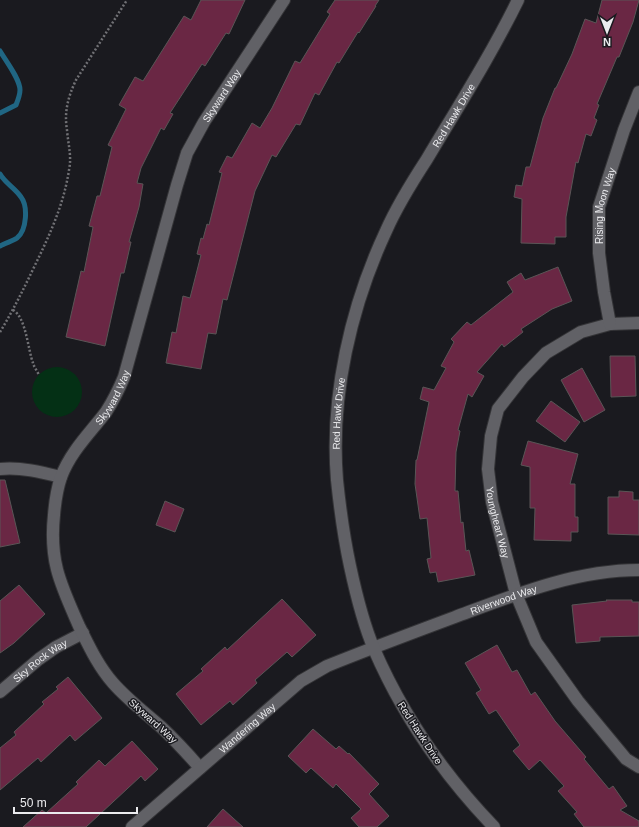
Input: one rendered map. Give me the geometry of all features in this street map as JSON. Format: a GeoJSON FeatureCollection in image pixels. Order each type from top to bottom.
{"type":"FeatureCollection","features":[{"type":"Feature","properties":{"kind":"street","name":"Skyward Way"},"geometry":{"type":"LineString","coordinates":[[200,768],[174,739],[125,696],[112,682],[93,655],[57,573],[53,554],[52,533],[54,512],[61,477],[69,460],[113,401],[124,377],[187,153],[195,137],[284,0]]}},
{"type":"Feature","properties":{"kind":"street","name":"Red Hawk Drive"},"geometry":{"type":"LineString","coordinates":[[494,827],[460,790],[425,743],[408,716],[374,648],[352,577],[346,544],[337,478],[337,419],[341,386],[353,321],[374,259],[402,200],[488,56],[518,0]]}},
{"type":"Feature","properties":{"kind":"street","name":"Rising Moon Way"},"geometry":{"type":"LineString","coordinates":[[610,324],[604,292],[600,253],[600,207],[624,130],[639,92]]}},
{"type":"Feature","properties":{"kind":"street","name":"Youngheart Way"},"geometry":{"type":"LineString","coordinates":[[639,323],[610,324],[581,332],[546,353],[523,376],[498,409],[491,436],[488,470],[492,502],[516,594],[536,642],[578,701],[626,759],[639,768]]}},
{"type":"Feature","properties":{"kind":"street"},"geometry":{"type":"LineString","coordinates":[[0,469],[39,471],[61,477]]}},
{"type":"Feature","properties":{"kind":"street","name":"Riverwood Way"},"geometry":{"type":"LineString","coordinates":[[374,648],[516,594],[565,579],[622,570],[639,570]]}},
{"type":"Feature","properties":{"kind":"street","name":"Sky Rock Way"},"geometry":{"type":"LineString","coordinates":[[0,692],[39,659],[56,647],[83,633]]}},
{"type":"Feature","properties":{"kind":"street","name":"Wandering Way"},"geometry":{"type":"LineString","coordinates":[[132,827],[301,681],[327,666],[374,648]]}},
{"type":"Feature","properties":{"kind":"path"},"geometry":{"type":"LineString","coordinates":[[0,332],[13,310],[55,223],[63,201],[70,166],[66,118],[69,94],[76,80],[127,0]]}},
{"type":"Feature","properties":{"kind":"path"},"geometry":{"type":"LineString","coordinates":[[13,310],[17,312],[21,319],[33,364],[39,375]]}},
{"type":"Feature","properties":{"kind":"green space"},"geometry":{"type":"Polygon","coordinates":[[[57,367],[66,369],[77,378],[82,392],[80,401],[71,412],[57,417],[48,415],[37,406],[32,392],[34,383],[43,372],[57,367]]]}},
{"type":"Feature","properties":{"kind":"building"},"geometry":{"type":"Polygon","coordinates":[[[201,0],[245,0],[229,34],[226,33],[205,66],[202,64],[170,113],[173,114],[164,130],[161,128],[141,168],[137,183],[143,184],[139,207],[129,242],[131,242],[124,273],[121,273],[105,346],[66,337],[81,271],[84,272],[93,227],[89,226],[97,196],[100,196],[112,147],[108,145],[126,109],[119,105],[135,77],[143,81],[184,16],[191,20],[201,0]]]}},
{"type":"Feature","properties":{"kind":"building"},"geometry":{"type":"Polygon","coordinates":[[[335,0],[379,0],[339,63],[337,62],[319,95],[315,93],[300,125],[296,124],[276,157],[272,155],[255,191],[227,300],[223,299],[216,334],[208,333],[201,369],[166,363],[172,332],[176,333],[183,296],[190,298],[201,255],[197,254],[201,238],[203,239],[207,224],[209,225],[222,173],[219,172],[227,156],[232,158],[252,123],[260,128],[272,108],[295,61],[300,63],[330,14],[327,12],[335,0]]]}},
{"type":"Feature","properties":{"kind":"building"},"geometry":{"type":"Polygon","coordinates":[[[602,0],[639,0],[633,22],[619,57],[617,57],[597,104],[599,105],[594,118],[597,120],[591,136],[586,134],[578,163],[576,162],[566,217],[566,237],[555,237],[555,244],[521,243],[522,199],[514,197],[516,185],[522,186],[526,167],[530,167],[543,118],[555,88],[572,54],[585,19],[596,23],[602,0]]]}},
{"type":"Feature","properties":{"kind":"building"},"geometry":{"type":"Polygon","coordinates":[[[558,267],[572,301],[552,309],[521,329],[523,332],[504,347],[502,344],[477,372],[484,376],[472,397],[468,394],[458,430],[460,431],[456,452],[455,491],[458,491],[461,523],[463,522],[466,551],[469,550],[475,575],[438,582],[436,572],[430,573],[427,559],[431,558],[427,518],[420,519],[415,484],[416,460],[429,402],[420,399],[423,387],[434,390],[446,368],[441,366],[454,342],[451,339],[467,322],[471,325],[513,292],[507,282],[521,273],[525,280],[558,267]]]}},
{"type":"Feature","properties":{"kind":"building"},"geometry":{"type":"Polygon","coordinates":[[[610,356],[635,356],[636,396],[611,397],[610,356]]]}},
{"type":"Feature","properties":{"kind":"building"},"geometry":{"type":"Polygon","coordinates":[[[582,368],[605,410],[584,422],[561,380],[582,368]]]}},
{"type":"Feature","properties":{"kind":"building"},"geometry":{"type":"Polygon","coordinates":[[[551,401],[580,422],[565,442],[536,421],[551,401]]]}},
{"type":"Feature","properties":{"kind":"building"},"geometry":{"type":"Polygon","coordinates":[[[528,441],[578,454],[570,484],[575,484],[575,517],[578,517],[578,532],[571,532],[571,541],[534,540],[535,508],[530,508],[530,467],[521,465],[528,441]]]}},
{"type":"Feature","properties":{"kind":"building"},"geometry":{"type":"Polygon","coordinates":[[[0,480],[5,480],[20,543],[0,547],[0,480]]]}},
{"type":"Feature","properties":{"kind":"building"},"geometry":{"type":"Polygon","coordinates":[[[619,491],[633,492],[633,500],[639,500],[639,535],[608,534],[608,497],[619,497],[619,491]]]}},
{"type":"Feature","properties":{"kind":"building"},"geometry":{"type":"Polygon","coordinates":[[[165,501],[184,509],[175,532],[156,525],[165,501]]]}},
{"type":"Feature","properties":{"kind":"building"},"geometry":{"type":"Polygon","coordinates":[[[19,585],[45,614],[14,643],[0,653],[0,601],[19,585]]]}},
{"type":"Feature","properties":{"kind":"building"},"geometry":{"type":"Polygon","coordinates":[[[282,599],[316,635],[292,657],[287,652],[255,680],[257,683],[233,705],[230,701],[201,725],[176,694],[203,671],[201,669],[225,647],[227,650],[282,599]]]}},
{"type":"Feature","properties":{"kind":"building"},"geometry":{"type":"Polygon","coordinates":[[[606,600],[632,600],[632,602],[639,602],[639,636],[600,637],[600,641],[576,643],[572,605],[607,601],[606,600]]]}},
{"type":"Feature","properties":{"kind":"building"},"geometry":{"type":"Polygon","coordinates":[[[497,645],[512,672],[517,670],[531,695],[535,692],[555,721],[586,757],[584,759],[609,789],[613,786],[627,806],[620,810],[639,821],[639,827],[584,827],[574,814],[577,812],[558,791],[564,786],[540,760],[529,770],[513,751],[520,745],[496,710],[489,714],[476,693],[481,690],[465,663],[497,645]]]}},
{"type":"Feature","properties":{"kind":"building"},"geometry":{"type":"Polygon","coordinates":[[[68,677],[102,718],[75,741],[70,735],[41,762],[38,758],[0,790],[0,748],[16,735],[14,732],[44,704],[42,702],[58,689],[56,687],[68,677]]]}},
{"type":"Feature","properties":{"kind":"building"},"geometry":{"type":"Polygon","coordinates":[[[313,729],[336,749],[339,746],[348,754],[349,753],[379,784],[369,794],[389,816],[377,827],[359,827],[351,818],[361,809],[336,784],[333,788],[311,768],[306,773],[288,756],[313,729]]]}},
{"type":"Feature","properties":{"kind":"building"},"geometry":{"type":"Polygon","coordinates":[[[132,741],[158,769],[145,781],[141,776],[86,827],[23,827],[42,810],[46,813],[78,784],[76,782],[99,760],[105,766],[132,741]]]}},
{"type":"Feature","properties":{"kind":"building"},"geometry":{"type":"Polygon","coordinates":[[[223,809],[243,827],[207,827],[223,809]]]}},
{"type":"Feature","properties":{"kind":"waterway"},"geometry":{"type":"LineString","coordinates":[[0,51],[15,75],[20,90],[16,105],[0,113]]}},
{"type":"Feature","properties":{"kind":"waterway"},"geometry":{"type":"LineString","coordinates":[[0,174],[21,197],[25,206],[25,224],[20,234],[17,238],[0,246]]}}]}
